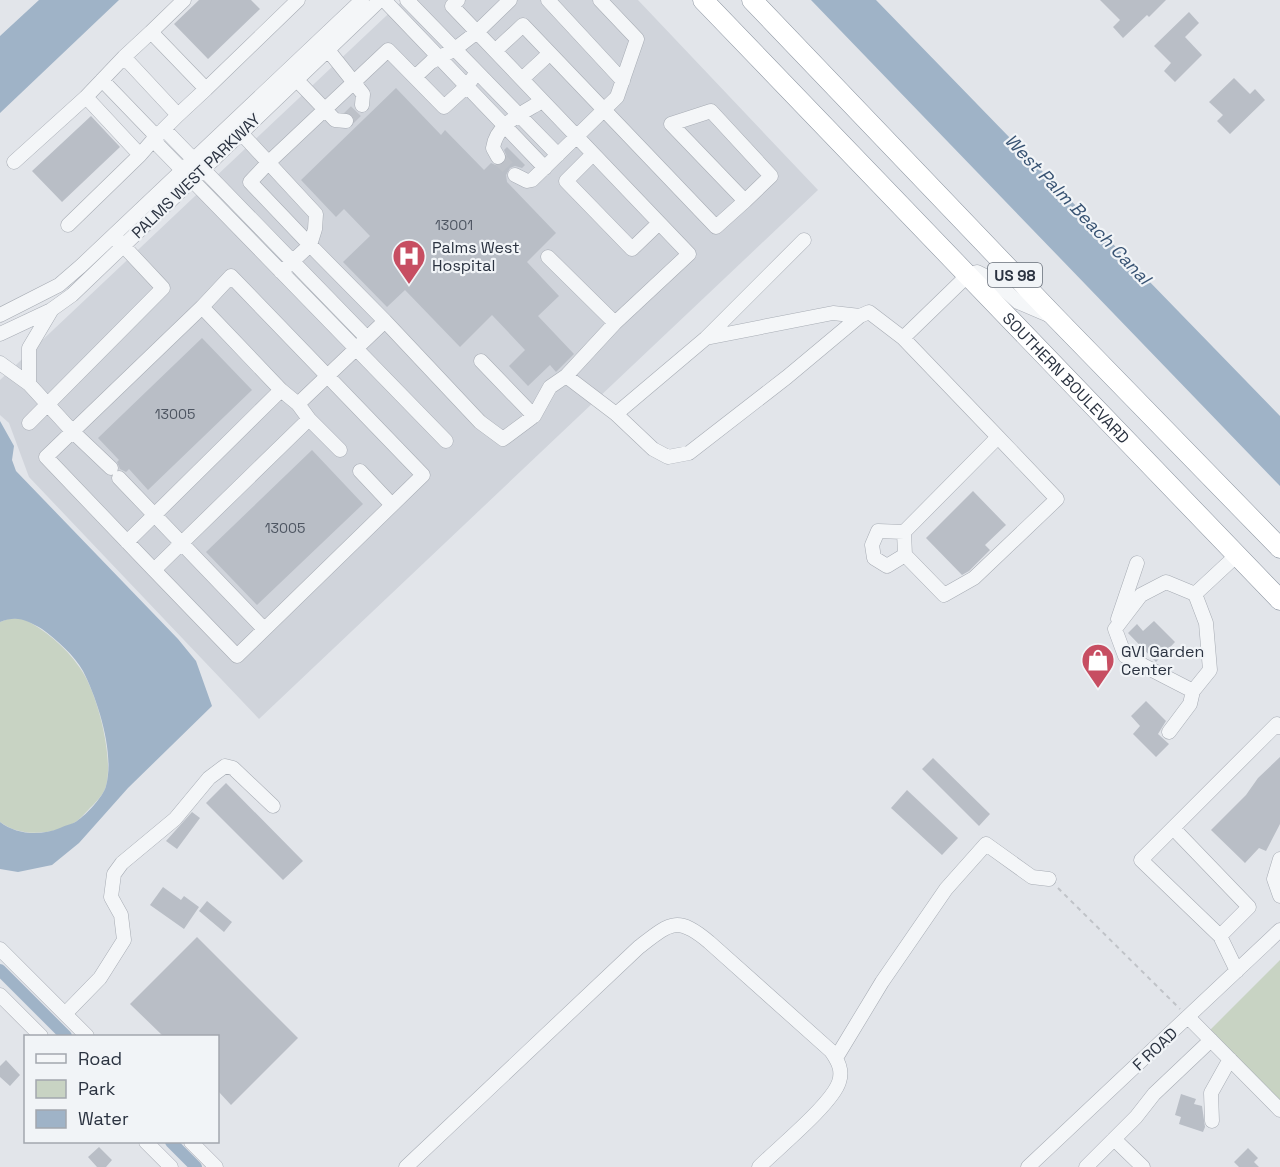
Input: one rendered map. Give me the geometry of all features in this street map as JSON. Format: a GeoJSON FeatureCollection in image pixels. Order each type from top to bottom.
{"type":"FeatureCollection","features":[{"type":"Feature","properties":{"kind":"highway","name":"SOUTHERN BOULEVARD"},"geometry":{"type":"LineString","coordinates":[[703,0],[1280,600]]}},
{"type":"Feature","properties":{"kind":"highway","name":"SOUTHERN BOULEVARD"},"geometry":{"type":"LineString","coordinates":[[752,0],[1280,548]]}},
{"type":"Feature","properties":{"kind":"street"},"geometry":{"type":"LineString","coordinates":[[14,162],[86,97],[184,0]]}},
{"type":"Feature","properties":{"kind":"street"},"geometry":{"type":"LineString","coordinates":[[277,0],[287,11]]}},
{"type":"Feature","properties":{"kind":"street"},"geometry":{"type":"LineString","coordinates":[[68,225],[298,0]]}},
{"type":"Feature","properties":{"kind":"street","name":"PALMS WEST PARKWAY"},"geometry":{"type":"LineString","coordinates":[[199,164],[241,134],[362,0]]}},
{"type":"Feature","properties":{"kind":"street"},"geometry":{"type":"LineString","coordinates":[[382,0],[545,168]]}},
{"type":"Feature","properties":{"kind":"street","name":"PALMS WEST PARKWAY"},"geometry":{"type":"LineString","coordinates":[[0,334],[51,310],[72,295],[119,241],[292,75],[328,50],[382,0]]}},
{"type":"Feature","properties":{"kind":"street"},"geometry":{"type":"LineString","coordinates":[[407,0],[558,155]]}},
{"type":"Feature","properties":{"kind":"street"},"geometry":{"type":"LineString","coordinates":[[458,0],[452,6],[689,254],[615,323],[566,376],[550,387],[534,416],[503,439],[480,422],[250,182],[388,50],[444,107],[477,72]]}},
{"type":"Feature","properties":{"kind":"street"},"geometry":{"type":"LineString","coordinates":[[415,77],[431,62],[455,49],[477,32],[510,0]]}},
{"type":"Feature","properties":{"kind":"street"},"geometry":{"type":"LineString","coordinates":[[548,0],[623,81]]}},
{"type":"Feature","properties":{"kind":"street"},"geometry":{"type":"LineString","coordinates":[[515,175],[527,181],[532,180],[617,97],[637,39],[600,0]]}},
{"type":"Feature","properties":{"kind":"street"},"geometry":{"type":"LineString","coordinates":[[495,51],[523,25],[716,227],[745,201],[771,176],[711,111],[671,124],[745,201]]}},
{"type":"Feature","properties":{"kind":"street"},"geometry":{"type":"LineString","coordinates":[[152,32],[206,88]]}},
{"type":"Feature","properties":{"kind":"street"},"geometry":{"type":"LineString","coordinates":[[328,50],[363,94],[362,105]]}},
{"type":"Feature","properties":{"kind":"street"},"geometry":{"type":"LineString","coordinates":[[522,80],[549,54]]}},
{"type":"Feature","properties":{"kind":"street"},"geometry":{"type":"LineString","coordinates":[[124,57],[178,115]]}},
{"type":"Feature","properties":{"kind":"street"},"geometry":{"type":"LineString","coordinates":[[292,75],[335,120],[346,121]]}},
{"type":"Feature","properties":{"kind":"street"},"geometry":{"type":"LineString","coordinates":[[102,80],[158,135],[199,164],[367,338]]}},
{"type":"Feature","properties":{"kind":"street"},"geometry":{"type":"LineString","coordinates":[[86,97],[140,154]]}},
{"type":"Feature","properties":{"kind":"street"},"geometry":{"type":"LineString","coordinates":[[498,157],[493,148],[496,135],[519,115],[542,101]]}},
{"type":"Feature","properties":{"kind":"street"},"geometry":{"type":"LineString","coordinates":[[241,134],[316,214],[315,230],[310,245],[281,272]]}},
{"type":"Feature","properties":{"kind":"street"},"geometry":{"type":"LineString","coordinates":[[158,135],[187,175],[446,441]]}},
{"type":"Feature","properties":{"kind":"street"},"geometry":{"type":"LineString","coordinates":[[593,154],[566,181],[632,249],[659,223]]}},
{"type":"Feature","properties":{"kind":"street"},"geometry":{"type":"LineString","coordinates":[[616,414],[706,338],[804,240]]}},
{"type":"Feature","properties":{"kind":"street"},"geometry":{"type":"LineString","coordinates":[[29,423],[163,288],[119,241]]}},
{"type":"Feature","properties":{"kind":"street","name":"PALMS WEST PARKWAY"},"geometry":{"type":"LineString","coordinates":[[0,315],[58,285],[119,241]]}},
{"type":"Feature","properties":{"kind":"street"},"geometry":{"type":"LineString","coordinates":[[548,257],[615,323]]}},
{"type":"Feature","properties":{"kind":"street"},"geometry":{"type":"LineString","coordinates":[[903,338],[967,276],[977,272],[995,281],[1018,302],[1056,318]]}},
{"type":"Feature","properties":{"kind":"street"},"geometry":{"type":"LineString","coordinates":[[231,276],[423,475],[237,656],[46,458],[202,307],[231,276]]}},
{"type":"Feature","properties":{"kind":"street"},"geometry":{"type":"LineString","coordinates":[[202,307],[340,450]]}},
{"type":"Feature","properties":{"kind":"street"},"geometry":{"type":"LineString","coordinates":[[29,384],[29,348],[51,310]]}},
{"type":"Feature","properties":{"kind":"street"},"geometry":{"type":"LineString","coordinates":[[566,376],[616,414],[653,449],[668,457],[689,453],[787,377],[860,316],[869,312],[903,338],[998,437],[1057,499],[974,578],[944,595],[904,555],[904,532],[998,437]]}},
{"type":"Feature","properties":{"kind":"street"},"geometry":{"type":"LineString","coordinates":[[706,338],[833,313],[860,316]]}},
{"type":"Feature","properties":{"kind":"street"},"geometry":{"type":"LineString","coordinates":[[298,404],[385,321]]}},
{"type":"Feature","properties":{"kind":"street"},"geometry":{"type":"LineString","coordinates":[[481,361],[534,416]]}},
{"type":"Feature","properties":{"kind":"street"},"geometry":{"type":"LineString","coordinates":[[0,363],[29,384],[264,629]]}},
{"type":"Feature","properties":{"kind":"street"},"geometry":{"type":"LineString","coordinates":[[127,542],[281,390]]}},
{"type":"Feature","properties":{"kind":"street"},"geometry":{"type":"LineString","coordinates":[[154,570],[309,419]]}},
{"type":"Feature","properties":{"kind":"street"},"geometry":{"type":"LineString","coordinates":[[360,471],[392,505]]}},
{"type":"Feature","properties":{"kind":"street"},"geometry":{"type":"LineString","coordinates":[[904,532],[878,531],[872,545],[874,558],[887,566],[904,555]]}},
{"type":"Feature","properties":{"kind":"street"},"geometry":{"type":"LineString","coordinates":[[1194,594],[1237,555]]}},
{"type":"Feature","properties":{"kind":"street"},"geometry":{"type":"LineString","coordinates":[[1137,562],[1115,629],[1125,656],[1193,691]]}},
{"type":"Feature","properties":{"kind":"street"},"geometry":{"type":"LineString","coordinates":[[1115,629],[1141,595],[1166,582],[1194,594],[1206,623],[1210,670],[1193,691],[1190,704],[1169,732]]}},
{"type":"Feature","properties":{"kind":"street"},"geometry":{"type":"LineString","coordinates":[[1237,971],[1220,936],[1141,860],[1277,724],[1280,727]]}},
{"type":"Feature","properties":{"kind":"street"},"geometry":{"type":"LineString","coordinates":[[65,1014],[100,978],[124,940],[121,915],[111,897],[114,874],[122,863],[175,819],[209,778],[225,766],[233,768],[273,806]]}},
{"type":"Feature","properties":{"kind":"street"},"geometry":{"type":"LineString","coordinates":[[1173,828],[1249,907],[1220,936]]}},
{"type":"Feature","properties":{"kind":"street"},"geometry":{"type":"LineString","coordinates":[[836,1058],[882,982],[946,889],[986,844],[1032,877],[1049,879]]}},
{"type":"Feature","properties":{"kind":"street"},"geometry":{"type":"LineString","coordinates":[[1280,859],[1274,879],[1280,896]]}},
{"type":"Feature","properties":{"kind":"street"},"geometry":{"type":"LineString","coordinates":[[406,1167],[639,947],[655,934],[671,926],[684,924],[695,930],[831,1052],[839,1063],[840,1080],[832,1096],[765,1165]]}},
{"type":"Feature","properties":{"kind":"street","name":"F ROAD"},"geometry":{"type":"LineString","coordinates":[[1028,1167],[1280,930]]}},
{"type":"Feature","properties":{"kind":"street"},"geometry":{"type":"LineString","coordinates":[[0,949],[86,1035]]}},
{"type":"Feature","properties":{"kind":"street"},"geometry":{"type":"LineString","coordinates":[[0,995],[40,1035]]}},
{"type":"Feature","properties":{"kind":"street"},"geometry":{"type":"LineString","coordinates":[[1188,1017],[1280,1110]]}},
{"type":"Feature","properties":{"kind":"street"},"geometry":{"type":"LineString","coordinates":[[1086,1167],[1136,1117],[1154,1094],[1211,1040]]}},
{"type":"Feature","properties":{"kind":"street"},"geometry":{"type":"LineString","coordinates":[[1212,1120],[1211,1093],[1230,1059]]}},
{"type":"Feature","properties":{"kind":"street"},"geometry":{"type":"LineString","coordinates":[[1114,1139],[1143,1167]]}},
{"type":"Feature","properties":{"kind":"street"},"geometry":{"type":"LineString","coordinates":[[147,1143],[171,1167]]}},
{"type":"Feature","properties":{"kind":"street"},"geometry":{"type":"LineString","coordinates":[[192,1143],[216,1167]]}},
{"type":"Feature","properties":{"kind":"path"},"geometry":{"type":"LineString","coordinates":[[1049,879],[1188,1017]]}},
{"type":"Feature","properties":{"kind":"shaded area","name":"Palms West Hospital"},"geometry":{"type":"Polygon","coordinates":[[[403,0],[638,0],[818,190],[259,719],[29,477],[9,423],[0,415],[0,380],[403,0]]]}},
{"type":"Feature","properties":{"kind":"green space"},"geometry":{"type":"Polygon","coordinates":[[[22,618],[54,639],[80,668],[98,708],[106,742],[108,774],[102,795],[79,819],[68,826],[49,832],[18,831],[0,822],[0,622],[22,618]]]}},
{"type":"Feature","properties":{"kind":"green space"},"geometry":{"type":"Polygon","coordinates":[[[1280,960],[1280,1102],[1209,1031],[1280,960]]]}},
{"type":"Feature","properties":{"kind":"water"},"geometry":{"type":"Polygon","coordinates":[[[39,0],[119,0],[0,113],[0,36],[39,0]]]}},
{"type":"Feature","properties":{"kind":"water","name":"West Palm Beach Canal"},"geometry":{"type":"Polygon","coordinates":[[[811,0],[876,0],[1280,416],[1280,486],[811,0]]]}},
{"type":"Feature","properties":{"kind":"water"},"geometry":{"type":"Polygon","coordinates":[[[0,421],[14,446],[12,460],[16,471],[178,639],[196,661],[212,706],[128,788],[79,843],[52,865],[18,872],[0,869],[0,822],[14,830],[37,833],[53,831],[75,822],[102,795],[106,786],[108,759],[104,727],[89,683],[75,659],[65,648],[32,623],[22,619],[0,622],[0,421]]]}},
{"type":"Feature","properties":{"kind":"building"},"geometry":{"type":"Polygon","coordinates":[[[199,0],[251,0],[260,9],[208,59],[174,24],[199,0]]]}},
{"type":"Feature","properties":{"kind":"building"},"geometry":{"type":"Polygon","coordinates":[[[1100,0],[1166,0],[1123,38],[1113,27],[1120,20],[1100,0]]]}},
{"type":"Feature","properties":{"kind":"building"},"geometry":{"type":"Polygon","coordinates":[[[1189,12],[1199,23],[1185,37],[1202,55],[1175,82],[1164,71],[1171,63],[1154,46],[1189,12]]]}},
{"type":"Feature","properties":{"kind":"building"},"geometry":{"type":"Polygon","coordinates":[[[1234,78],[1250,94],[1255,89],[1265,100],[1230,134],[1217,121],[1223,115],[1209,102],[1234,78]]]}},
{"type":"Feature","properties":{"kind":"building","name":"Palms West Hospital"},"geometry":{"type":"Polygon","coordinates":[[[396,88],[441,135],[445,130],[484,170],[491,163],[498,166],[505,162],[507,157],[504,150],[507,147],[525,165],[522,168],[515,166],[510,168],[506,175],[507,182],[556,233],[527,262],[559,296],[538,316],[574,354],[556,372],[550,365],[528,386],[509,366],[525,350],[492,315],[460,347],[405,290],[387,307],[343,262],[370,236],[344,209],[336,217],[301,180],[396,88]]]}},
{"type":"Feature","properties":{"kind":"building"},"geometry":{"type":"Polygon","coordinates":[[[91,116],[120,147],[62,202],[32,171],[91,116]]]}},
{"type":"Feature","properties":{"kind":"building"},"geometry":{"type":"Polygon","coordinates":[[[202,338],[252,390],[148,490],[129,469],[126,472],[120,469],[117,462],[119,460],[98,438],[202,338]]]}},
{"type":"Feature","properties":{"kind":"building"},"geometry":{"type":"Polygon","coordinates":[[[312,450],[363,504],[257,605],[206,552],[312,450]]]}},
{"type":"Feature","properties":{"kind":"building"},"geometry":{"type":"Polygon","coordinates":[[[973,491],[1006,525],[985,545],[990,550],[962,575],[926,538],[973,491]]]}},
{"type":"Feature","properties":{"kind":"building"},"geometry":{"type":"Polygon","coordinates":[[[1154,621],[1175,642],[1156,662],[1128,633],[1137,624],[1143,631],[1154,621]]]}},
{"type":"Feature","properties":{"kind":"building"},"geometry":{"type":"Polygon","coordinates":[[[1146,701],[1166,721],[1158,734],[1169,744],[1156,757],[1133,734],[1140,726],[1131,716],[1146,701]]]}},
{"type":"Feature","properties":{"kind":"building"},"geometry":{"type":"Polygon","coordinates":[[[1280,757],[1280,824],[1266,851],[1259,848],[1245,863],[1211,830],[1280,757]]]}},
{"type":"Feature","properties":{"kind":"building"},"geometry":{"type":"Polygon","coordinates":[[[933,758],[990,814],[979,826],[922,769],[933,758]]]}},
{"type":"Feature","properties":{"kind":"building"},"geometry":{"type":"Polygon","coordinates":[[[226,783],[303,861],[283,880],[206,803],[226,783]]]}},
{"type":"Feature","properties":{"kind":"building"},"geometry":{"type":"Polygon","coordinates":[[[907,790],[958,838],[942,855],[891,808],[907,790]]]}},
{"type":"Feature","properties":{"kind":"building"},"geometry":{"type":"Polygon","coordinates":[[[192,812],[200,818],[177,849],[166,841],[192,812]]]}},
{"type":"Feature","properties":{"kind":"building"},"geometry":{"type":"Polygon","coordinates":[[[163,887],[181,900],[184,896],[199,907],[184,929],[150,905],[163,887]]]}},
{"type":"Feature","properties":{"kind":"building"},"geometry":{"type":"Polygon","coordinates":[[[207,901],[232,922],[224,932],[199,911],[207,901]]]}},
{"type":"Feature","properties":{"kind":"building"},"geometry":{"type":"Polygon","coordinates":[[[197,937],[298,1038],[231,1105],[219,1092],[219,1035],[162,1035],[130,1004],[197,937]]]}},
{"type":"Feature","properties":{"kind":"building"},"geometry":{"type":"Polygon","coordinates":[[[6,1060],[20,1075],[10,1086],[0,1077],[0,1066],[6,1060]]]}},
{"type":"Feature","properties":{"kind":"building"},"geometry":{"type":"Polygon","coordinates":[[[1181,1094],[1196,1099],[1194,1104],[1202,1106],[1205,1127],[1203,1132],[1179,1124],[1181,1117],[1175,1115],[1181,1094]]]}},
{"type":"Feature","properties":{"kind":"building"},"geometry":{"type":"Polygon","coordinates":[[[99,1147],[112,1160],[106,1167],[97,1167],[88,1157],[99,1147]]]}},
{"type":"Feature","properties":{"kind":"building"},"geometry":{"type":"Polygon","coordinates":[[[1248,1148],[1258,1158],[1254,1162],[1259,1167],[1239,1167],[1234,1162],[1248,1148]]]}},
{"type":"Feature","properties":{"kind":"waterway"},"geometry":{"type":"LineString","coordinates":[[0,970],[65,1035]]}},
{"type":"Feature","properties":{"kind":"waterway"},"geometry":{"type":"LineString","coordinates":[[172,1143],[196,1167]]}},
{"type":"Feature","properties":{"kind":"tunnel"},"geometry":{"type":"LineString","coordinates":[[346,121],[362,105]]}},
{"type":"Feature","properties":{"kind":"tunnel"},"geometry":{"type":"LineString","coordinates":[[498,157],[515,175]]}},
{"type":"Feature","properties":{"kind":"place","name":"Palms West Hospital"},"geometry":{"type":"Point","coordinates":[409,285]}},
{"type":"Feature","properties":{"kind":"place","name":"GVI Garden Center"},"geometry":{"type":"Point","coordinates":[1098,689]}}]}
